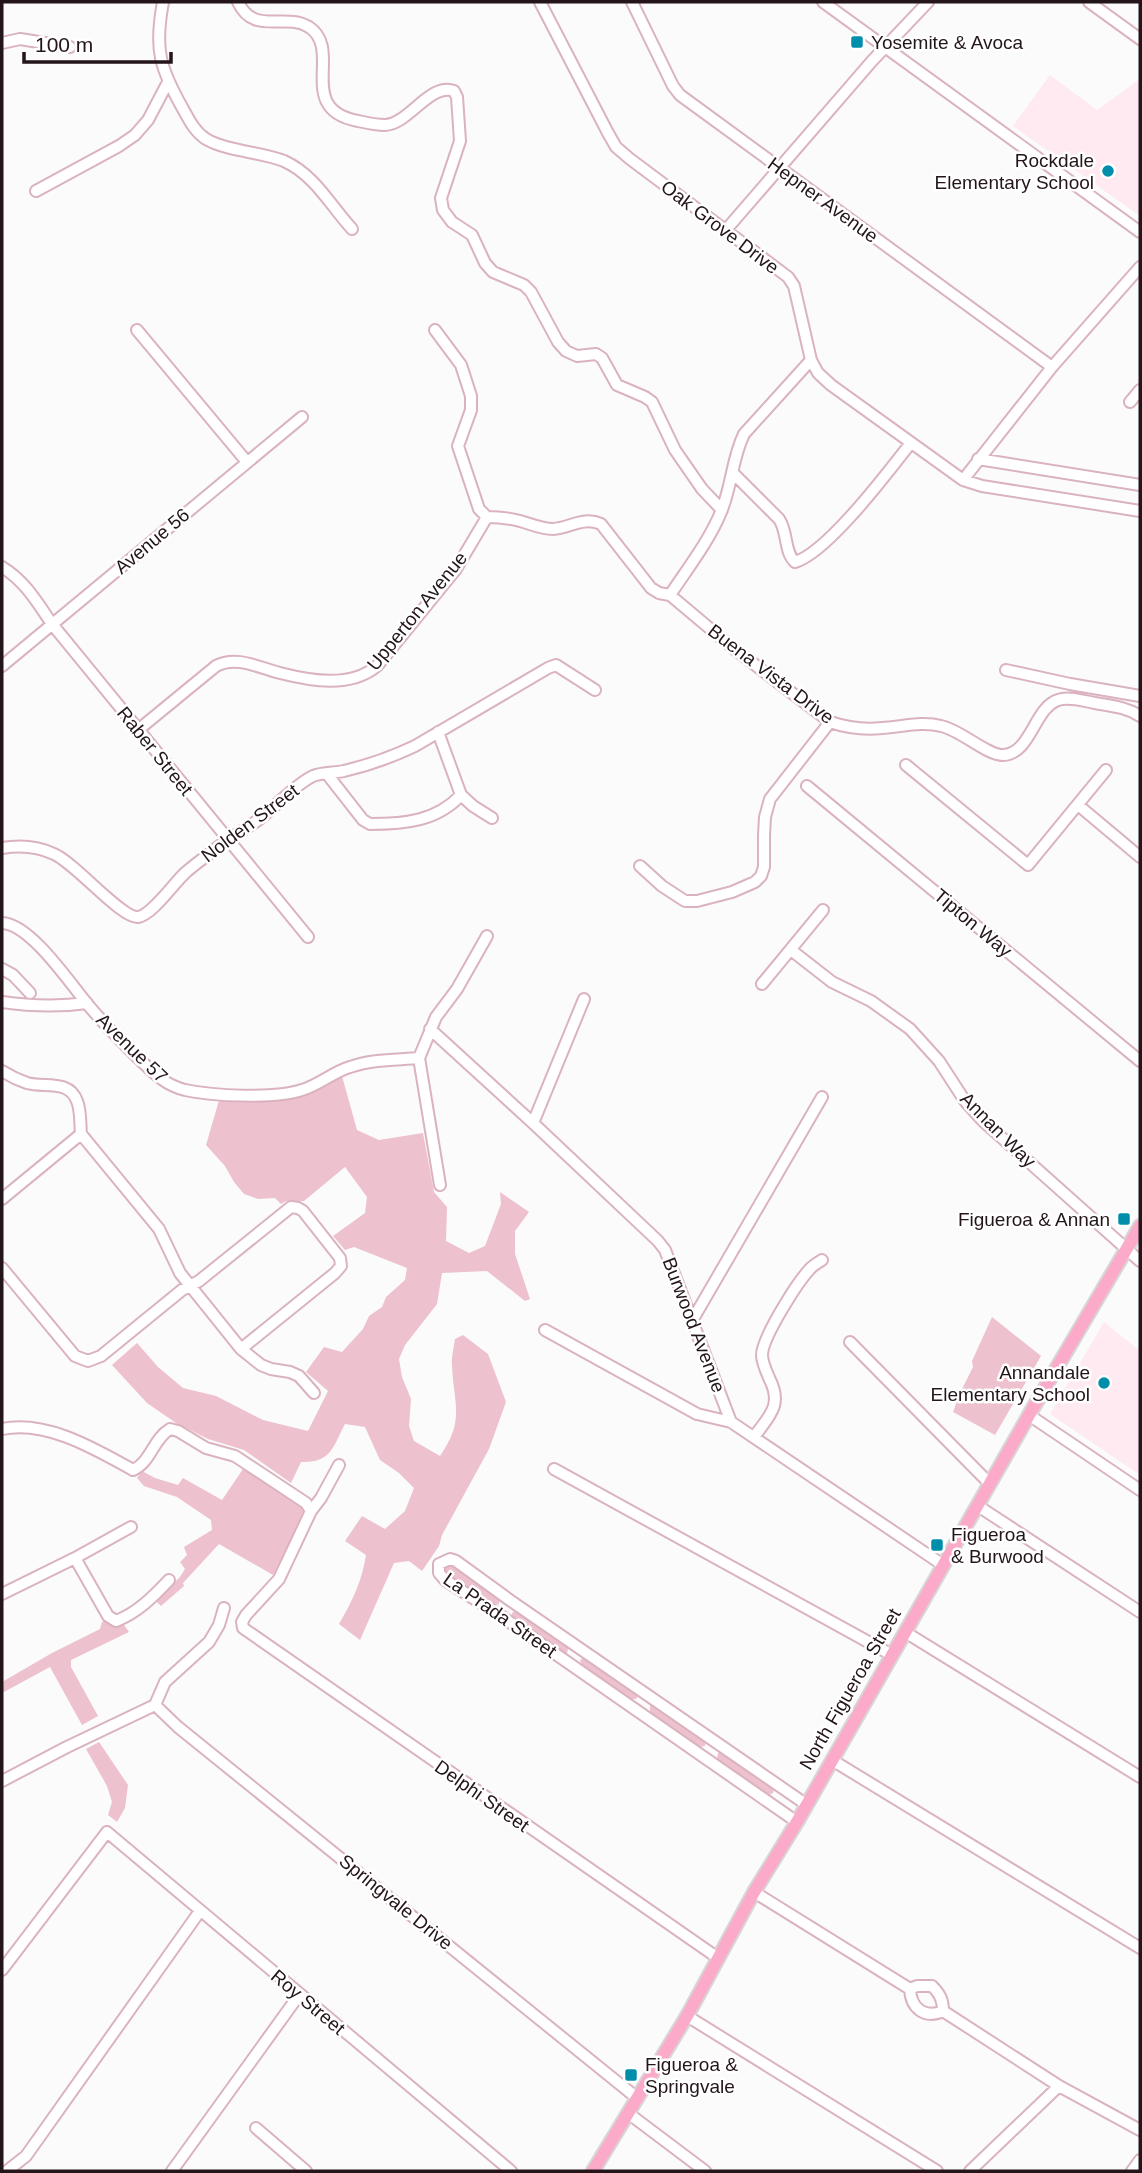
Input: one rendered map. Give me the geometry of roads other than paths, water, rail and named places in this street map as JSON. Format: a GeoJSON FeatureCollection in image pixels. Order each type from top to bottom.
{"type":"FeatureCollection","features":[{"type":"Feature","properties":{"kind":"main road","name":"North Figueroa Street"},"geometry":{"type":"LineString","coordinates":[[593,2171],[687,2016],[754,1892],[807,1805],[1140,1226]]}},
{"type":"Feature","properties":{"kind":"street"},"geometry":{"type":"LineString","coordinates":[[163,2],[159,57],[168,82],[197,131],[207,140],[284,161],[314,181],[352,229]]}},
{"type":"Feature","properties":{"kind":"street"},"geometry":{"type":"LineString","coordinates":[[238,2],[246,15],[255,20],[299,23],[315,33],[322,54],[323,95],[337,114],[348,119],[389,125],[440,90],[454,91],[457,97],[460,141],[441,198],[443,210],[452,222],[472,235],[485,263],[493,272],[524,285],[531,292],[558,342],[566,351],[577,356],[596,354],[603,358],[617,384],[652,402],[675,450],[702,489],[722,510]]}},
{"type":"Feature","properties":{"kind":"street","name":"Oak Grove Drive"},"geometry":{"type":"LineString","coordinates":[[540,2],[617,146],[630,159],[788,277],[794,286],[811,360],[818,373],[831,385],[963,480],[982,486],[1140,511]]}},
{"type":"Feature","properties":{"kind":"street","name":"Hepner Avenue"},"geometry":{"type":"LineString","coordinates":[[632,2],[680,95],[1052,367]]}},
{"type":"Feature","properties":{"kind":"street"},"geometry":{"type":"LineString","coordinates":[[823,2],[1140,232]]}},
{"type":"Feature","properties":{"kind":"street"},"geometry":{"type":"LineString","coordinates":[[725,231],[872,61],[929,2]]}},
{"type":"Feature","properties":{"kind":"street"},"geometry":{"type":"LineString","coordinates":[[1089,2],[1140,39]]}},
{"type":"Feature","properties":{"kind":"street"},"geometry":{"type":"LineString","coordinates":[[2,43],[20,39],[70,47]]}},
{"type":"Feature","properties":{"kind":"street"},"geometry":{"type":"LineString","coordinates":[[36,191],[135,135],[148,120],[168,82]]}},
{"type":"Feature","properties":{"kind":"street"},"geometry":{"type":"LineString","coordinates":[[963,480],[1052,367],[1140,267]]}},
{"type":"Feature","properties":{"kind":"street"},"geometry":{"type":"LineString","coordinates":[[137,330],[247,462]]}},
{"type":"Feature","properties":{"kind":"street"},"geometry":{"type":"LineString","coordinates":[[435,330],[461,365],[471,396],[471,410],[458,446],[479,509],[487,517],[509,519],[544,528],[555,529],[583,521],[601,524],[651,588],[670,595],[711,533],[722,510],[738,447],[744,434],[811,360]]}},
{"type":"Feature","properties":{"kind":"street"},"geometry":{"type":"LineString","coordinates":[[1130,402],[1140,390]]}},
{"type":"Feature","properties":{"kind":"street","name":"Avenue 56"},"geometry":{"type":"LineString","coordinates":[[2,666],[302,417]]}},
{"type":"Feature","properties":{"kind":"street"},"geometry":{"type":"LineString","coordinates":[[733,473],[784,526],[789,555],[795,562],[804,560],[819,548],[848,519],[910,444]]}},
{"type":"Feature","properties":{"kind":"street"},"geometry":{"type":"LineString","coordinates":[[978,459],[1140,485]]}},
{"type":"Feature","properties":{"kind":"street","name":"Upperton Avenue"},"geometry":{"type":"LineString","coordinates":[[138,730],[224,662],[233,661],[322,680],[356,678],[368,674],[456,569],[487,517]]}},
{"type":"Feature","properties":{"kind":"street","name":"Raber Street"},"geometry":{"type":"LineString","coordinates":[[2,567],[27,587],[52,624],[308,937]]}},
{"type":"Feature","properties":{"kind":"street","name":"Buena Vista Drive"},"geometry":{"type":"LineString","coordinates":[[670,595],[733,648],[830,722],[858,729],[940,725],[1002,755],[1012,753],[1020,746],[1050,704],[1068,698]]}},
{"type":"Feature","properties":{"kind":"street","name":"Nolden Street"},"geometry":{"type":"LineString","coordinates":[[2,848],[23,846],[40,848],[55,854],[119,908],[137,918],[144,915],[187,871],[227,839],[261,818],[309,778],[393,757],[556,665],[595,690]]}},
{"type":"Feature","properties":{"kind":"street"},"geometry":{"type":"LineString","coordinates":[[1006,670],[1140,695]]}},
{"type":"Feature","properties":{"kind":"street"},"geometry":{"type":"LineString","coordinates":[[1070,684],[1068,698],[1130,710],[1140,716]]}},
{"type":"Feature","properties":{"kind":"street"},"geometry":{"type":"LineString","coordinates":[[640,866],[662,886],[685,901],[697,901],[732,892],[755,882],[764,867],[765,817],[770,799],[830,722]]}},
{"type":"Feature","properties":{"kind":"street"},"geometry":{"type":"LineString","coordinates":[[438,733],[461,795],[492,818]]}},
{"type":"Feature","properties":{"kind":"street"},"geometry":{"type":"LineString","coordinates":[[906,765],[1028,865],[1106,770]]}},
{"type":"Feature","properties":{"kind":"street"},"geometry":{"type":"LineString","coordinates":[[327,774],[363,820],[370,824],[428,818],[445,809],[461,795]]}},
{"type":"Feature","properties":{"kind":"street","name":"Tipton Way"},"geometry":{"type":"LineString","coordinates":[[807,786],[1140,1061]]}},
{"type":"Feature","properties":{"kind":"street"},"geometry":{"type":"LineString","coordinates":[[1078,805],[1140,857]]}},
{"type":"Feature","properties":{"kind":"street"},"geometry":{"type":"LineString","coordinates":[[762,984],[823,910]]}},
{"type":"Feature","properties":{"kind":"street","name":"Avenue 57"},"geometry":{"type":"LineString","coordinates":[[2,923],[21,930],[43,950],[87,1003],[159,1078],[171,1086],[242,1095],[288,1093],[302,1090],[350,1066],[419,1058]]}},
{"type":"Feature","properties":{"kind":"street"},"geometry":{"type":"LineString","coordinates":[[440,1185],[419,1058],[436,1017],[457,989],[487,936]]}},
{"type":"Feature","properties":{"kind":"street","name":"Annan Way"},"geometry":{"type":"LineString","coordinates":[[791,950],[832,982],[871,1001],[910,1029],[939,1061],[965,1101],[983,1121],[1140,1261]]}},
{"type":"Feature","properties":{"kind":"street"},"geometry":{"type":"LineString","coordinates":[[2,969],[13,975],[30,993]]}},
{"type":"Feature","properties":{"kind":"street"},"geometry":{"type":"LineString","coordinates":[[533,1123],[584,999]]}},
{"type":"Feature","properties":{"kind":"street"},"geometry":{"type":"LineString","coordinates":[[2,1002],[48,1006],[87,1003]]}},
{"type":"Feature","properties":{"kind":"street","name":"Burwood Avenue"},"geometry":{"type":"LineString","coordinates":[[430,1029],[658,1241],[670,1260],[731,1422]]}},
{"type":"Feature","properties":{"kind":"street"},"geometry":{"type":"LineString","coordinates":[[2,1071],[29,1083],[44,1086],[56,1084],[71,1092],[77,1100],[81,1134],[159,1229],[166,1240],[173,1262],[190,1286],[241,1349],[261,1365],[299,1376],[314,1393]]}},
{"type":"Feature","properties":{"kind":"street"},"geometry":{"type":"LineString","coordinates":[[693,1319],[822,1097]]}},
{"type":"Feature","properties":{"kind":"street"},"geometry":{"type":"LineString","coordinates":[[2,1199],[81,1134]]}},
{"type":"Feature","properties":{"kind":"street"},"geometry":{"type":"LineString","coordinates":[[2,1268],[75,1356],[88,1361],[100,1356],[182,1290],[199,1281],[291,1207],[303,1211],[340,1258],[341,1266],[241,1349]]}},
{"type":"Feature","properties":{"kind":"street"},"geometry":{"type":"LineString","coordinates":[[754,1437],[775,1408],[776,1391],[766,1372],[762,1353],[772,1328],[797,1285],[810,1268],[822,1260]]}},
{"type":"Feature","properties":{"kind":"street"},"geometry":{"type":"LineString","coordinates":[[545,1330],[697,1415],[731,1422],[943,1565]]}},
{"type":"Feature","properties":{"kind":"street"},"geometry":{"type":"LineString","coordinates":[[850,1342],[990,1483]]}},
{"type":"Feature","properties":{"kind":"street"},"geometry":{"type":"LineString","coordinates":[[1029,1415],[1140,1490]]}},
{"type":"Feature","properties":{"kind":"street"},"geometry":{"type":"LineString","coordinates":[[2,1429],[16,1426],[58,1435],[103,1453],[133,1470],[146,1460],[164,1432],[170,1429],[178,1431],[206,1448],[235,1456],[306,1503],[311,1511],[339,1465]]}},
{"type":"Feature","properties":{"kind":"street"},"geometry":{"type":"LineString","coordinates":[[554,1469],[891,1655]]}},
{"type":"Feature","properties":{"kind":"street"},"geometry":{"type":"LineString","coordinates":[[978,1506],[1140,1612]]}},
{"type":"Feature","properties":{"kind":"street","name":"Delphi Street"},"geometry":{"type":"LineString","coordinates":[[311,1511],[279,1579],[242,1622],[247,1633],[718,1958]]}},
{"type":"Feature","properties":{"kind":"street"},"geometry":{"type":"LineString","coordinates":[[2,1594],[131,1527]]}},
{"type":"Feature","properties":{"kind":"street"},"geometry":{"type":"LineString","coordinates":[[75,1558],[108,1615],[116,1621],[146,1603],[169,1580]]}},
{"type":"Feature","properties":{"kind":"street","name":"La Prada Street"},"geometry":{"type":"LineString","coordinates":[[797,1822],[445,1580],[439,1573],[439,1564],[450,1559],[456,1561],[807,1805]]}},
{"type":"Feature","properties":{"kind":"street"},"geometry":{"type":"LineString","coordinates":[[501,1616],[511,1601]]}},
{"type":"Feature","properties":{"kind":"street"},"geometry":{"type":"LineString","coordinates":[[2,1781],[67,1746],[155,1705],[165,1682],[209,1642],[219,1625],[224,1608]]}},
{"type":"Feature","properties":{"kind":"street"},"geometry":{"type":"LineString","coordinates":[[905,1632],[1140,1777]]}},
{"type":"Feature","properties":{"kind":"street"},"geometry":{"type":"LineString","coordinates":[[570,1664],[580,1649]]}},
{"type":"Feature","properties":{"kind":"street"},"geometry":{"type":"LineString","coordinates":[[638,1712],[648,1696]]}},
{"type":"Feature","properties":{"kind":"street","name":"Springvale Drive"},"geometry":{"type":"LineString","coordinates":[[155,1705],[178,1727],[637,2098]]}},
{"type":"Feature","properties":{"kind":"street"},"geometry":{"type":"LineString","coordinates":[[705,1758],[716,1742]]}},
{"type":"Feature","properties":{"kind":"street"},"geometry":{"type":"LineString","coordinates":[[832,1760],[1140,1948]]}},
{"type":"Feature","properties":{"kind":"street","name":"Roy Street"},"geometry":{"type":"LineString","coordinates":[[3,1965],[107,1832],[511,2171]]}},
{"type":"Feature","properties":{"kind":"street"},"geometry":{"type":"LineString","coordinates":[[754,1892],[910,1989]]}},
{"type":"Feature","properties":{"kind":"street"},"geometry":{"type":"LineString","coordinates":[[7,2171],[26,2156],[200,1911]]}},
{"type":"Feature","properties":{"kind":"street"},"geometry":{"type":"LineString","coordinates":[[910,1989],[932,1986],[943,2002],[943,2011]]}},
{"type":"Feature","properties":{"kind":"street"},"geometry":{"type":"LineString","coordinates":[[910,1989],[915,2006],[926,2014],[936,2015],[943,2011]]}},
{"type":"Feature","properties":{"kind":"street"},"geometry":{"type":"LineString","coordinates":[[172,2171],[299,1995]]}},
{"type":"Feature","properties":{"kind":"street"},"geometry":{"type":"LineString","coordinates":[[943,2011],[1059,2085],[1140,2130]]}},
{"type":"Feature","properties":{"kind":"street"},"geometry":{"type":"LineString","coordinates":[[687,2016],[937,2171]]}},
{"type":"Feature","properties":{"kind":"street"},"geometry":{"type":"LineString","coordinates":[[970,2171],[1059,2085]]}},
{"type":"Feature","properties":{"kind":"street"},"geometry":{"type":"LineString","coordinates":[[628,2113],[705,2171]]}},
{"type":"Feature","properties":{"kind":"street"},"geometry":{"type":"LineString","coordinates":[[256,2128],[306,2171]]}},
{"type":"Feature","properties":{"kind":"street"},"geometry":{"type":"LineString","coordinates":[[1132,2171],[1140,2160]]}},
{"type":"Feature","properties":{"kind":"place","name":"Yosemite & Avoca"},"geometry":{"type":"Point","coordinates":[857,42]}},
{"type":"Feature","properties":{"kind":"place","name":"Rockdale Elementary School"},"geometry":{"type":"Point","coordinates":[1108,171]}},
{"type":"Feature","properties":{"kind":"place","name":"Figueroa & Annan"},"geometry":{"type":"Point","coordinates":[1124,1219]}},
{"type":"Feature","properties":{"kind":"place","name":"Annandale Elementary School"},"geometry":{"type":"Point","coordinates":[1104,1383]}},
{"type":"Feature","properties":{"kind":"place","name":"Figueroa & Burwood"},"geometry":{"type":"Point","coordinates":[937,1545]}},
{"type":"Feature","properties":{"kind":"place","name":"Figueroa & Springvale"},"geometry":{"type":"Point","coordinates":[631,2075]}}]}
